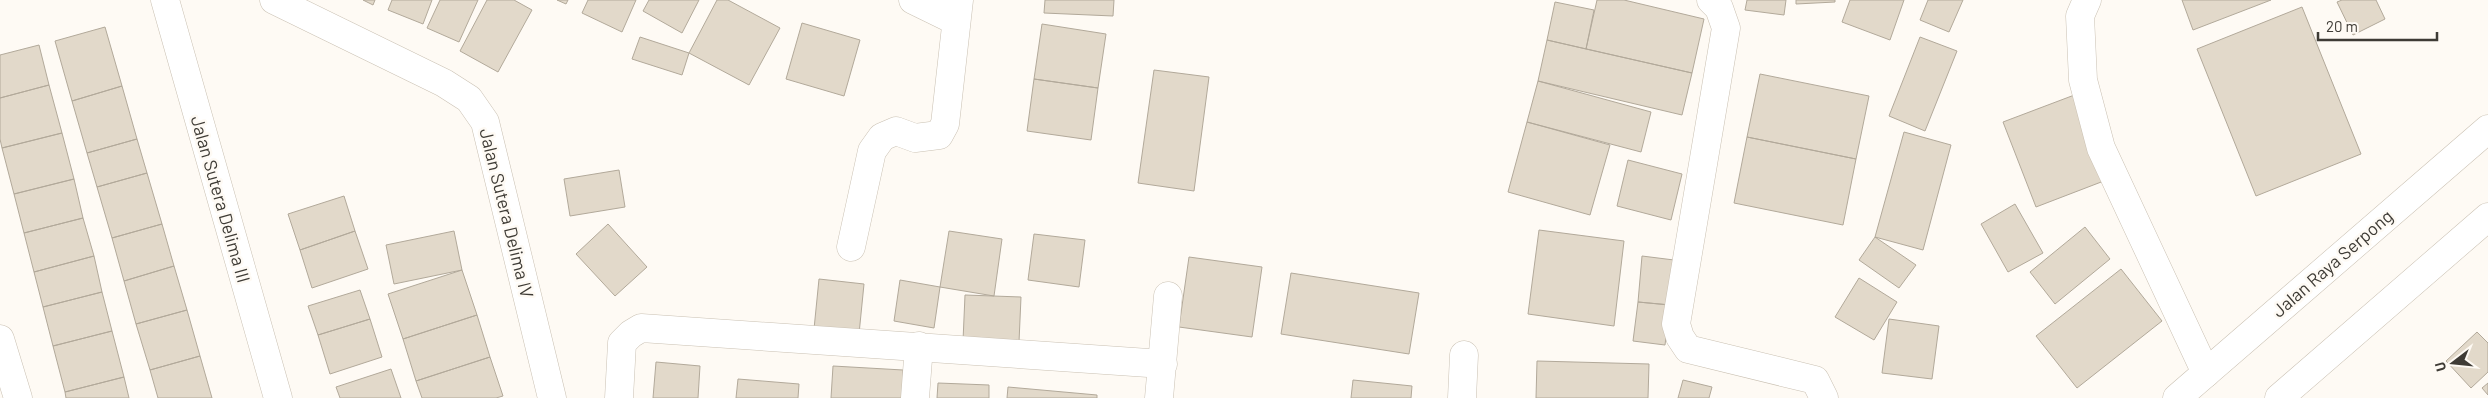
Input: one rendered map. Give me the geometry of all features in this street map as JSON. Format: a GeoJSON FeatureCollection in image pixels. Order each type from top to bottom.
{"type":"FeatureCollection","features":[{"type":"Feature","properties":{"kind":"street","name":"Jalan Sutera Delima III"},"geometry":{"type":"LineString","coordinates":[[165,0],[278,398]]}},
{"type":"Feature","properties":{"kind":"street","name":"Jalan Sutera Delima IV"},"geometry":{"type":"LineString","coordinates":[[274,0],[444,82],[469,99],[485,122],[552,398]]}},
{"type":"Feature","properties":{"kind":"street"},"geometry":{"type":"LineString","coordinates":[[851,247],[872,151],[882,137],[896,132],[915,138],[930,138],[938,135],[945,124],[958,10],[913,0]]}},
{"type":"Feature","properties":{"kind":"street"},"geometry":{"type":"LineString","coordinates":[[1711,0],[1719,8],[1726,28],[1676,324],[1680,337],[1688,349],[1815,380],[1824,398]]}},
{"type":"Feature","properties":{"kind":"street"},"geometry":{"type":"LineString","coordinates":[[2087,0],[2080,16],[2083,80],[2101,148],[2206,373]]}},
{"type":"Feature","properties":{"kind":"street","name":"Jalan Raya Serpong"},"geometry":{"type":"LineString","coordinates":[[2177,398],[2488,129]]}},
{"type":"Feature","properties":{"kind":"street"},"geometry":{"type":"LineString","coordinates":[[2279,398],[2488,217]]}},
{"type":"Feature","properties":{"kind":"street"},"geometry":{"type":"LineString","coordinates":[[1159,398],[1168,296]]}},
{"type":"Feature","properties":{"kind":"street"},"geometry":{"type":"LineString","coordinates":[[620,398],[622,343],[641,328],[1162,364]]}},
{"type":"Feature","properties":{"kind":"street"},"geometry":{"type":"LineString","coordinates":[[0,339],[18,398]]}},
{"type":"Feature","properties":{"kind":"street"},"geometry":{"type":"LineString","coordinates":[[914,398],[919,346]]}},
{"type":"Feature","properties":{"kind":"street"},"geometry":{"type":"LineString","coordinates":[[1462,398],[1464,355]]}},
{"type":"Feature","properties":{"kind":"building"},"geometry":{"type":"Polygon","coordinates":[[[363,0],[375,0],[373,5],[363,0]]]}},
{"type":"Feature","properties":{"kind":"building"},"geometry":{"type":"Polygon","coordinates":[[[392,0],[432,0],[423,24],[388,10],[392,0]]]}},
{"type":"Feature","properties":{"kind":"building"},"geometry":{"type":"Polygon","coordinates":[[[440,0],[478,0],[459,42],[427,28],[440,0]]]}},
{"type":"Feature","properties":{"kind":"building"},"geometry":{"type":"Polygon","coordinates":[[[487,0],[514,0],[532,10],[498,72],[460,51],[487,0]]]}},
{"type":"Feature","properties":{"kind":"building"},"geometry":{"type":"Polygon","coordinates":[[[557,0],[568,0],[566,4],[557,0]]]}},
{"type":"Feature","properties":{"kind":"building"},"geometry":{"type":"Polygon","coordinates":[[[588,0],[636,0],[622,32],[582,13],[588,0]]]}},
{"type":"Feature","properties":{"kind":"building"},"geometry":{"type":"Polygon","coordinates":[[[649,0],[699,0],[682,33],[643,11],[649,0]]]}},
{"type":"Feature","properties":{"kind":"building"},"geometry":{"type":"Polygon","coordinates":[[[717,0],[728,0],[780,28],[749,85],[689,53],[717,0]]]}},
{"type":"Feature","properties":{"kind":"building"},"geometry":{"type":"Polygon","coordinates":[[[1045,0],[1114,0],[1113,16],[1044,13],[1045,0]]]}},
{"type":"Feature","properties":{"kind":"building"},"geometry":{"type":"Polygon","coordinates":[[[1597,0],[1624,0],[1704,19],[1692,73],[1586,49],[1597,0]]]}},
{"type":"Feature","properties":{"kind":"building"},"geometry":{"type":"Polygon","coordinates":[[[1747,0],[1786,0],[1784,15],[1745,10],[1747,0]]]}},
{"type":"Feature","properties":{"kind":"building"},"geometry":{"type":"Polygon","coordinates":[[[1796,0],[1835,0],[1835,2],[1796,4],[1796,0]]]}},
{"type":"Feature","properties":{"kind":"building"},"geometry":{"type":"Polygon","coordinates":[[[1850,0],[1904,0],[1890,40],[1842,22],[1850,0]]]}},
{"type":"Feature","properties":{"kind":"building"},"geometry":{"type":"Polygon","coordinates":[[[1928,0],[1963,0],[1949,32],[1920,20],[1928,0]]]}},
{"type":"Feature","properties":{"kind":"building"},"geometry":{"type":"Polygon","coordinates":[[[2182,0],[2271,0],[2193,30],[2182,0]]]}},
{"type":"Feature","properties":{"kind":"building"},"geometry":{"type":"Polygon","coordinates":[[[2342,0],[2376,0],[2385,19],[2353,35],[2337,2],[2342,0]]]}},
{"type":"Feature","properties":{"kind":"building"},"geometry":{"type":"Polygon","coordinates":[[[1555,2],[1594,10],[1586,49],[1547,40],[1555,2]]]}},
{"type":"Feature","properties":{"kind":"building"},"geometry":{"type":"Polygon","coordinates":[[[2302,7],[2361,154],[2256,196],[2197,49],[2302,7]]]}},
{"type":"Feature","properties":{"kind":"building"},"geometry":{"type":"Polygon","coordinates":[[[802,23],[860,40],[844,96],[786,79],[802,23]]]}},
{"type":"Feature","properties":{"kind":"building"},"geometry":{"type":"Polygon","coordinates":[[[1042,24],[1106,34],[1098,88],[1034,79],[1042,24]]]}},
{"type":"Feature","properties":{"kind":"building"},"geometry":{"type":"Polygon","coordinates":[[[105,27],[122,86],[72,101],[55,41],[105,27]]]}},
{"type":"Feature","properties":{"kind":"building"},"geometry":{"type":"Polygon","coordinates":[[[640,37],[689,53],[682,75],[632,59],[640,37]]]}},
{"type":"Feature","properties":{"kind":"building"},"geometry":{"type":"Polygon","coordinates":[[[1920,37],[1957,51],[1925,131],[1889,116],[1920,37]]]}},
{"type":"Feature","properties":{"kind":"building"},"geometry":{"type":"Polygon","coordinates":[[[1547,40],[1692,73],[1682,115],[1538,81],[1547,40]]]}},
{"type":"Feature","properties":{"kind":"building"},"geometry":{"type":"Polygon","coordinates":[[[39,45],[49,85],[0,98],[0,55],[39,45]]]}},
{"type":"Feature","properties":{"kind":"building"},"geometry":{"type":"Polygon","coordinates":[[[1154,70],[1209,77],[1194,191],[1138,183],[1154,70]]]}},
{"type":"Feature","properties":{"kind":"building"},"geometry":{"type":"Polygon","coordinates":[[[1760,74],[1869,96],[1856,159],[1747,137],[1760,74]]]}},
{"type":"Feature","properties":{"kind":"building"},"geometry":{"type":"Polygon","coordinates":[[[1034,79],[1098,88],[1091,140],[1027,131],[1034,79]]]}},
{"type":"Feature","properties":{"kind":"building"},"geometry":{"type":"Polygon","coordinates":[[[1538,81],[1651,112],[1641,152],[1527,122],[1538,81]]]}},
{"type":"Feature","properties":{"kind":"building"},"geometry":{"type":"Polygon","coordinates":[[[49,85],[62,133],[2,148],[0,139],[0,98],[49,85]]]}},
{"type":"Feature","properties":{"kind":"building"},"geometry":{"type":"Polygon","coordinates":[[[122,86],[137,139],[87,153],[72,101],[122,86]]]}},
{"type":"Feature","properties":{"kind":"building"},"geometry":{"type":"Polygon","coordinates":[[[2077,94],[2109,179],[2036,207],[2003,122],[2077,94]]]}},
{"type":"Feature","properties":{"kind":"building"},"geometry":{"type":"Polygon","coordinates":[[[1527,122],[1610,145],[1590,215],[1508,192],[1527,122]]]}},
{"type":"Feature","properties":{"kind":"building"},"geometry":{"type":"Polygon","coordinates":[[[1904,132],[1951,145],[1923,250],[1875,237],[1904,132]]]}},
{"type":"Feature","properties":{"kind":"building"},"geometry":{"type":"Polygon","coordinates":[[[62,133],[74,179],[14,194],[2,148],[62,133]]]}},
{"type":"Feature","properties":{"kind":"building"},"geometry":{"type":"Polygon","coordinates":[[[1747,137],[1856,159],[1843,225],[1734,203],[1747,137]]]}},
{"type":"Feature","properties":{"kind":"building"},"geometry":{"type":"Polygon","coordinates":[[[137,139],[147,173],[97,187],[87,153],[137,139]]]}},
{"type":"Feature","properties":{"kind":"building"},"geometry":{"type":"Polygon","coordinates":[[[1628,160],[1682,174],[1671,220],[1617,206],[1628,160]]]}},
{"type":"Feature","properties":{"kind":"building"},"geometry":{"type":"Polygon","coordinates":[[[619,170],[625,207],[570,216],[564,179],[619,170]]]}},
{"type":"Feature","properties":{"kind":"building"},"geometry":{"type":"Polygon","coordinates":[[[147,173],[162,224],[112,238],[97,187],[147,173]]]}},
{"type":"Feature","properties":{"kind":"building"},"geometry":{"type":"Polygon","coordinates":[[[74,179],[83,218],[24,233],[14,194],[74,179]]]}},
{"type":"Feature","properties":{"kind":"building"},"geometry":{"type":"Polygon","coordinates":[[[344,196],[355,231],[300,250],[288,214],[344,196]]]}},
{"type":"Feature","properties":{"kind":"building"},"geometry":{"type":"Polygon","coordinates":[[[2015,204],[2043,253],[2008,272],[1981,224],[2015,204]]]}},
{"type":"Feature","properties":{"kind":"building"},"geometry":{"type":"Polygon","coordinates":[[[83,218],[94,256],[34,272],[24,233],[83,218]]]}},
{"type":"Feature","properties":{"kind":"building"},"geometry":{"type":"Polygon","coordinates":[[[162,224],[174,266],[124,281],[112,238],[162,224]]]}},
{"type":"Feature","properties":{"kind":"building"},"geometry":{"type":"Polygon","coordinates":[[[608,224],[647,267],[615,296],[576,254],[608,224]]]}},
{"type":"Feature","properties":{"kind":"building"},"geometry":{"type":"Polygon","coordinates":[[[2085,227],[2110,259],[2055,304],[2030,272],[2085,227]]]}},
{"type":"Feature","properties":{"kind":"building"},"geometry":{"type":"Polygon","coordinates":[[[1539,230],[1624,241],[1614,326],[1528,314],[1539,230]]]}},
{"type":"Feature","properties":{"kind":"building"},"geometry":{"type":"Polygon","coordinates":[[[355,231],[368,269],[312,288],[300,250],[355,231]]]}},
{"type":"Feature","properties":{"kind":"building"},"geometry":{"type":"Polygon","coordinates":[[[454,231],[462,270],[394,284],[386,245],[454,231]]]}},
{"type":"Feature","properties":{"kind":"building"},"geometry":{"type":"Polygon","coordinates":[[[949,231],[1002,239],[994,296],[940,287],[949,231]]]}},
{"type":"Feature","properties":{"kind":"building"},"geometry":{"type":"Polygon","coordinates":[[[1034,234],[1085,240],[1079,287],[1028,280],[1034,234]]]}},
{"type":"Feature","properties":{"kind":"building"},"geometry":{"type":"Polygon","coordinates":[[[1875,237],[1916,265],[1899,288],[1859,260],[1875,237]]]}},
{"type":"Feature","properties":{"kind":"building"},"geometry":{"type":"Polygon","coordinates":[[[94,256],[102,292],[43,307],[34,272],[94,256]]]}},
{"type":"Feature","properties":{"kind":"building"},"geometry":{"type":"Polygon","coordinates":[[[1642,256],[1674,260],[1670,305],[1638,302],[1642,256]]]}},
{"type":"Feature","properties":{"kind":"building"},"geometry":{"type":"Polygon","coordinates":[[[1189,257],[1262,267],[1252,337],[1179,327],[1189,257]]]}},
{"type":"Feature","properties":{"kind":"building"},"geometry":{"type":"Polygon","coordinates":[[[174,266],[187,310],[136,324],[124,281],[174,266]]]}},
{"type":"Feature","properties":{"kind":"building"},"geometry":{"type":"Polygon","coordinates":[[[2121,269],[2162,321],[2077,388],[2036,336],[2121,269]]]}},
{"type":"Feature","properties":{"kind":"building"},"geometry":{"type":"Polygon","coordinates":[[[462,270],[477,315],[403,339],[388,294],[462,270]]]}},
{"type":"Feature","properties":{"kind":"building"},"geometry":{"type":"Polygon","coordinates":[[[1291,273],[1419,293],[1409,354],[1281,334],[1291,273]]]}},
{"type":"Feature","properties":{"kind":"building"},"geometry":{"type":"Polygon","coordinates":[[[1859,278],[1897,302],[1874,340],[1835,317],[1859,278]]]}},
{"type":"Feature","properties":{"kind":"building"},"geometry":{"type":"Polygon","coordinates":[[[819,279],[864,284],[859,334],[814,329],[819,279]]]}},
{"type":"Feature","properties":{"kind":"building"},"geometry":{"type":"Polygon","coordinates":[[[900,280],[940,287],[934,328],[894,321],[900,280]]]}},
{"type":"Feature","properties":{"kind":"building"},"geometry":{"type":"Polygon","coordinates":[[[360,290],[370,319],[318,335],[308,306],[360,290]]]}},
{"type":"Feature","properties":{"kind":"building"},"geometry":{"type":"Polygon","coordinates":[[[102,292],[112,331],[53,346],[43,307],[102,292]]]}},
{"type":"Feature","properties":{"kind":"building"},"geometry":{"type":"Polygon","coordinates":[[[965,295],[1021,297],[1019,342],[963,341],[965,295]]]}},
{"type":"Feature","properties":{"kind":"building"},"geometry":{"type":"Polygon","coordinates":[[[1638,302],[1670,305],[1665,345],[1633,341],[1638,302]]]}},
{"type":"Feature","properties":{"kind":"building"},"geometry":{"type":"Polygon","coordinates":[[[187,310],[200,356],[150,370],[136,324],[187,310]]]}},
{"type":"Feature","properties":{"kind":"building"},"geometry":{"type":"Polygon","coordinates":[[[477,315],[490,357],[416,381],[403,339],[477,315]]]}},
{"type":"Feature","properties":{"kind":"building"},"geometry":{"type":"Polygon","coordinates":[[[370,319],[382,357],[330,374],[318,335],[370,319]]]}},
{"type":"Feature","properties":{"kind":"building"},"geometry":{"type":"Polygon","coordinates":[[[1889,319],[1939,326],[1932,379],[1882,373],[1889,319]]]}},
{"type":"Feature","properties":{"kind":"building"},"geometry":{"type":"Polygon","coordinates":[[[112,331],[124,377],[65,392],[53,346],[112,331]]]}},
{"type":"Feature","properties":{"kind":"building"},"geometry":{"type":"Polygon","coordinates":[[[2477,332],[2488,343],[2488,372],[2471,388],[2446,361],[2477,332]]]}},
{"type":"Feature","properties":{"kind":"building"},"geometry":{"type":"Polygon","coordinates":[[[200,356],[212,398],[158,398],[150,370],[200,356]]]}},
{"type":"Feature","properties":{"kind":"building"},"geometry":{"type":"Polygon","coordinates":[[[490,357],[503,396],[496,398],[422,398],[416,381],[490,357]]]}},
{"type":"Feature","properties":{"kind":"building"},"geometry":{"type":"Polygon","coordinates":[[[1537,361],[1649,364],[1648,398],[1536,398],[1537,361]]]}},
{"type":"Feature","properties":{"kind":"building"},"geometry":{"type":"Polygon","coordinates":[[[656,362],[700,366],[698,398],[653,398],[656,362]]]}},
{"type":"Feature","properties":{"kind":"building"},"geometry":{"type":"Polygon","coordinates":[[[833,366],[903,370],[902,398],[831,398],[833,366]]]}},
{"type":"Feature","properties":{"kind":"building"},"geometry":{"type":"Polygon","coordinates":[[[391,369],[401,398],[340,398],[336,387],[391,369]]]}},
{"type":"Feature","properties":{"kind":"building"},"geometry":{"type":"Polygon","coordinates":[[[124,377],[129,398],[66,398],[65,392],[124,377]]]}},
{"type":"Feature","properties":{"kind":"building"},"geometry":{"type":"Polygon","coordinates":[[[738,379],[799,384],[798,398],[736,398],[738,379]]]}},
{"type":"Feature","properties":{"kind":"building"},"geometry":{"type":"Polygon","coordinates":[[[1353,380],[1412,386],[1411,398],[1351,398],[1353,380]]]}},
{"type":"Feature","properties":{"kind":"building"},"geometry":{"type":"Polygon","coordinates":[[[1683,380],[1712,387],[1709,398],[1678,398],[1683,380]]]}},
{"type":"Feature","properties":{"kind":"building"},"geometry":{"type":"Polygon","coordinates":[[[938,383],[989,385],[989,398],[937,398],[938,383]]]}},
{"type":"Feature","properties":{"kind":"building"},"geometry":{"type":"Polygon","coordinates":[[[2488,383],[2488,395],[2482,388],[2488,383]]]}},
{"type":"Feature","properties":{"kind":"building"},"geometry":{"type":"Polygon","coordinates":[[[1008,387],[1097,395],[1097,398],[1007,398],[1008,387]]]}}]}
